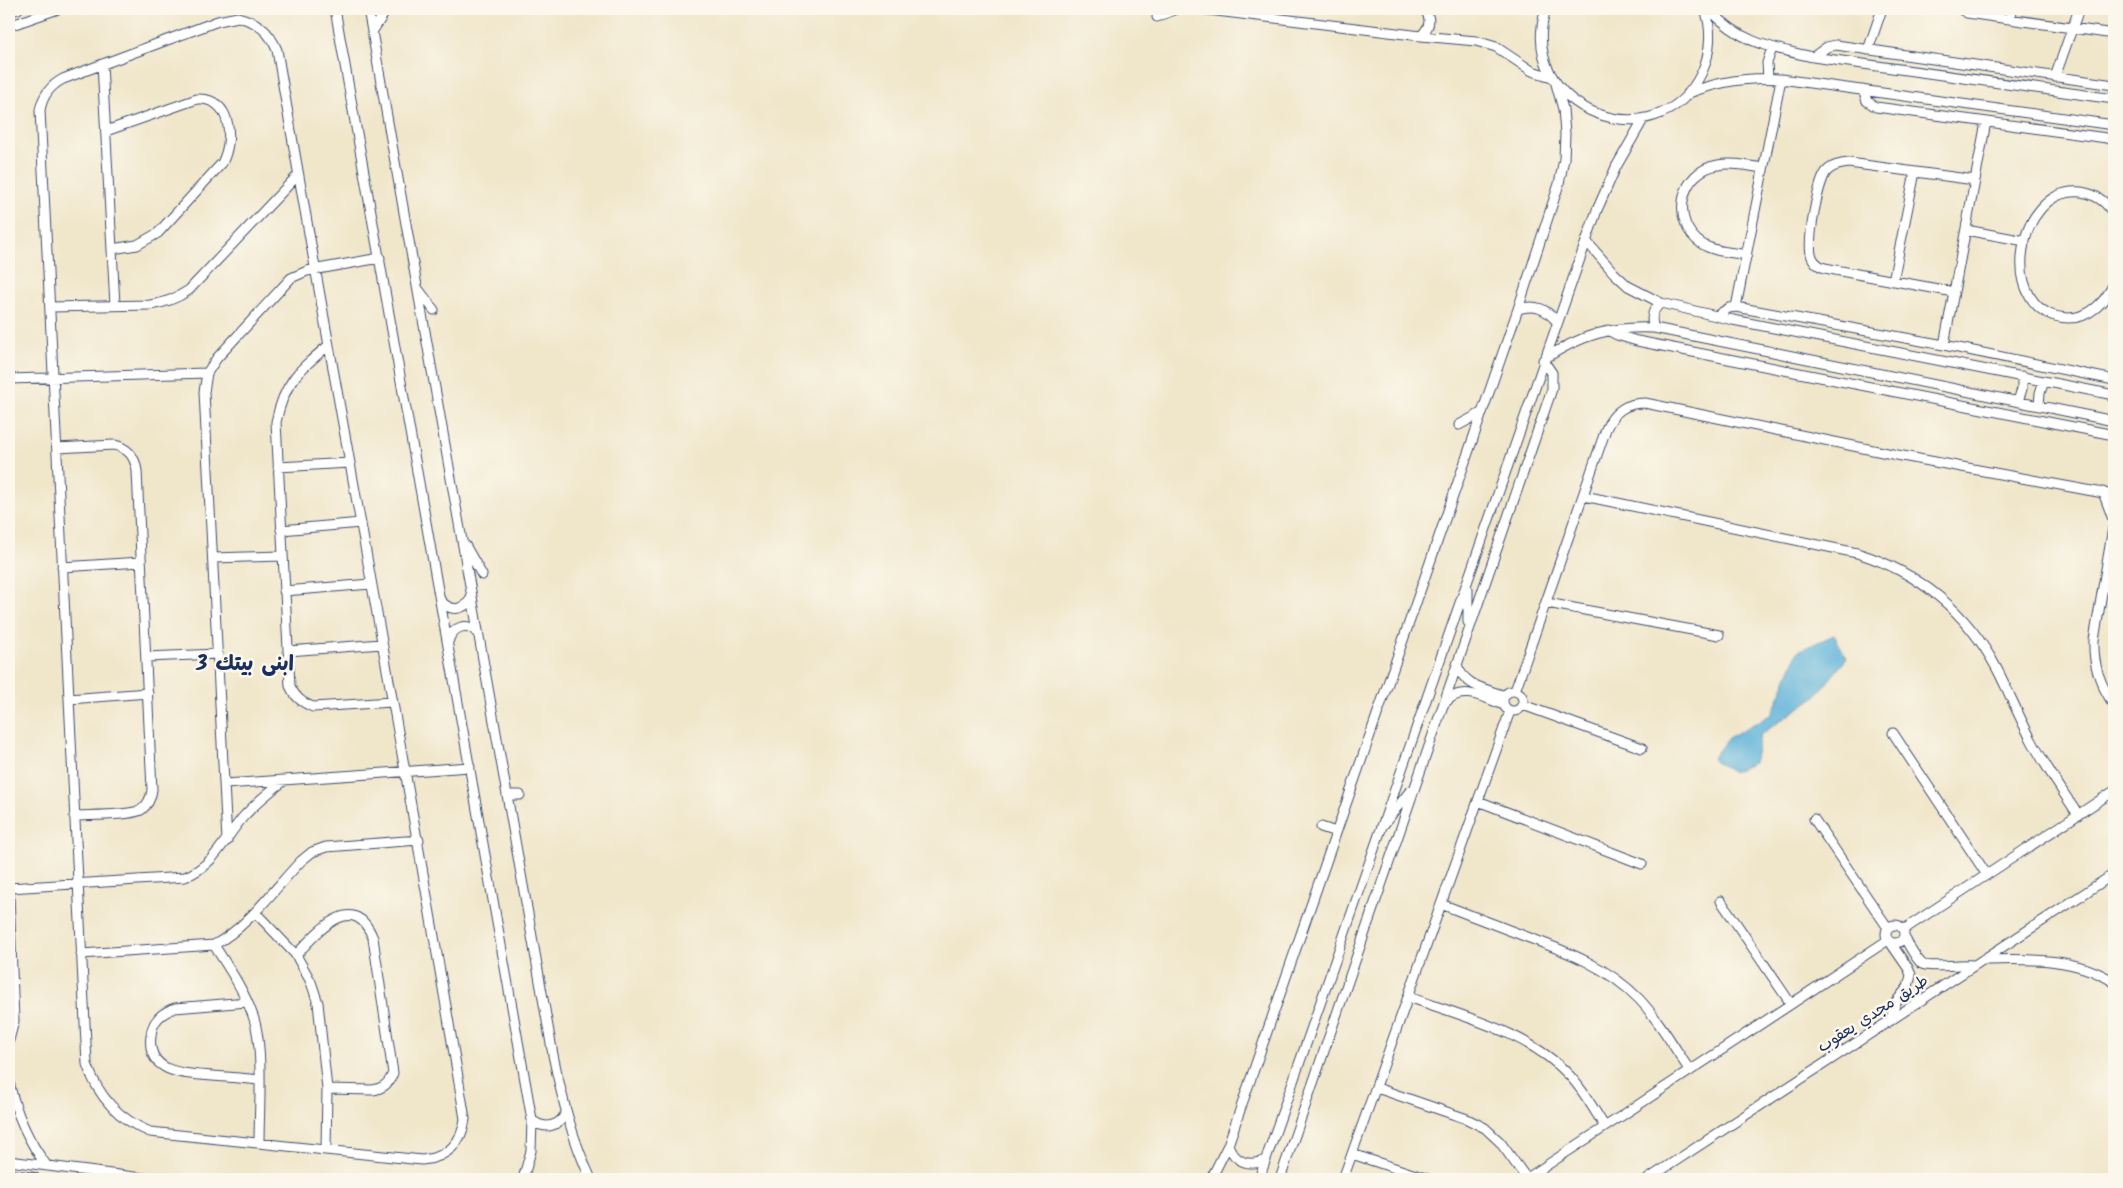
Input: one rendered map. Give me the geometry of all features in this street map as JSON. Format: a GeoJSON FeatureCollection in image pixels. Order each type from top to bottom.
{"type":"FeatureCollection","features":[{"type":"Feature","properties":{"kind":"main road"},"geometry":{"type":"LineString","coordinates":[[9,1176],[34,1179]]}},
{"type":"Feature","properties":{"kind":"street"},"geometry":{"type":"LineString","coordinates":[[9,12],[18,9]]}},
{"type":"Feature","properties":{"kind":"street"},"geometry":{"type":"LineString","coordinates":[[9,26],[58,9]]}},
{"type":"Feature","properties":{"kind":"street"},"geometry":{"type":"LineString","coordinates":[[368,9],[553,1055],[566,1114],[591,1179]]}},
{"type":"Feature","properties":{"kind":"street"},"geometry":{"type":"LineString","coordinates":[[372,32],[388,9]]}},
{"type":"Feature","properties":{"kind":"street"},"geometry":{"type":"LineString","coordinates":[[1157,17],[1176,9]]}},
{"type":"Feature","properties":{"kind":"street"},"geometry":{"type":"LineString","coordinates":[[1200,9],[1476,41],[1496,47],[1532,71],[1554,80],[1573,102],[1595,114],[1619,120],[1644,118],[1667,109],[1687,94],[1702,87],[1729,80],[1768,78],[2114,125]]}},
{"type":"Feature","properties":{"kind":"street"},"geometry":{"type":"LineString","coordinates":[[1421,36],[1427,30],[1430,23],[1424,9]]}},
{"type":"Feature","properties":{"kind":"street"},"geometry":{"type":"LineString","coordinates":[[1211,1179],[1228,1144],[1518,309],[1559,184],[1564,160],[1565,134],[1563,108],[1554,80],[1547,67],[1541,44],[1542,20],[1546,9]]}},
{"type":"Feature","properties":{"kind":"street"},"geometry":{"type":"LineString","coordinates":[[1687,94],[1698,80],[1705,64],[1709,46],[1710,28],[1705,9]]}},
{"type":"Feature","properties":{"kind":"street"},"geometry":{"type":"LineString","coordinates":[[1709,9],[1736,33],[1752,42],[1772,48],[1814,57],[2114,99]]}},
{"type":"Feature","properties":{"kind":"street"},"geometry":{"type":"LineString","coordinates":[[1868,50],[1882,9]]}},
{"type":"Feature","properties":{"kind":"street"},"geometry":{"type":"LineString","coordinates":[[1960,9],[1967,13],[2114,34]]}},
{"type":"Feature","properties":{"kind":"street"},"geometry":{"type":"LineString","coordinates":[[2009,19],[2013,9]]}},
{"type":"Feature","properties":{"kind":"street"},"geometry":{"type":"LineString","coordinates":[[2055,77],[2079,9]]}},
{"type":"Feature","properties":{"kind":"street"},"geometry":{"type":"LineString","coordinates":[[335,10],[532,1120],[531,1151],[523,1179]]}},
{"type":"Feature","properties":{"kind":"street"},"geometry":{"type":"LineString","coordinates":[[228,18],[244,18],[258,24],[273,40],[298,175],[392,702],[419,840],[465,1119],[464,1128],[456,1145],[441,1156],[432,1159],[422,1160],[150,1132],[125,1120],[105,1101],[94,1084],[87,1064],[40,119],[42,102],[50,88],[56,83],[102,64],[228,18]]}},
{"type":"Feature","properties":{"kind":"street"},"geometry":{"type":"LineString","coordinates":[[1814,57],[1820,51],[1836,45],[2114,85]]}},
{"type":"Feature","properties":{"kind":"street"},"geometry":{"type":"LineString","coordinates":[[1768,78],[1767,63],[1772,48]]}},
{"type":"Feature","properties":{"kind":"street"},"geometry":{"type":"LineString","coordinates":[[1930,74],[1932,59]]}},
{"type":"Feature","properties":{"kind":"street"},"geometry":{"type":"LineString","coordinates":[[102,64],[115,306]]}},
{"type":"Feature","properties":{"kind":"street"},"geometry":{"type":"LineString","coordinates":[[1999,83],[2001,69]]}},
{"type":"Feature","properties":{"kind":"street"},"geometry":{"type":"LineString","coordinates":[[1736,307],[1780,79]]}},
{"type":"Feature","properties":{"kind":"street"},"geometry":{"type":"LineString","coordinates":[[1863,90],[1868,101],[1876,107],[2114,139]]}},
{"type":"Feature","properties":{"kind":"street"},"geometry":{"type":"LineString","coordinates":[[106,131],[197,99],[205,98],[218,104],[223,110],[230,130],[228,153],[222,163],[158,233],[137,245],[112,249]]}},
{"type":"Feature","properties":{"kind":"street"},"geometry":{"type":"LineString","coordinates":[[1259,1179],[1586,242],[1611,177],[1644,118]]}},
{"type":"Feature","properties":{"kind":"street"},"geometry":{"type":"LineString","coordinates":[[1944,345],[1986,122]]}},
{"type":"Feature","properties":{"kind":"street"},"geometry":{"type":"LineString","coordinates":[[1746,255],[1710,248],[1698,240],[1688,229],[1684,220],[1682,210],[1683,196],[1693,178],[1707,168],[1727,164],[1763,168]]}},
{"type":"Feature","properties":{"kind":"street"},"geometry":{"type":"LineString","coordinates":[[1954,292],[1824,268],[1814,261],[1811,256],[1810,245],[1820,183],[1828,170],[1841,164],[1975,180]]}},
{"type":"Feature","properties":{"kind":"street"},"geometry":{"type":"LineString","coordinates":[[1893,281],[1915,172]]}},
{"type":"Feature","properties":{"kind":"street"},"geometry":{"type":"LineString","coordinates":[[50,307],[164,303],[177,298],[189,290],[298,175]]}},
{"type":"Feature","properties":{"kind":"street"},"geometry":{"type":"LineString","coordinates":[[2114,215],[2100,199],[2087,193],[2073,191],[2059,194],[2046,202],[2037,214],[2025,241],[2022,255],[2024,283],[2028,295],[2046,313],[2058,317],[2071,318],[2083,315],[2094,309],[2104,299],[2114,283]]}},
{"type":"Feature","properties":{"kind":"street"},"geometry":{"type":"LineString","coordinates":[[1966,230],[2025,241]]}},
{"type":"Feature","properties":{"kind":"street"},"geometry":{"type":"LineString","coordinates":[[1586,242],[1614,274],[1628,286],[1660,303],[1716,316],[2111,394],[2112,380],[1944,345],[1736,307],[1729,308],[1716,316]]}},
{"type":"Feature","properties":{"kind":"street"},"geometry":{"type":"LineString","coordinates":[[227,840],[204,392],[207,373],[216,358],[291,278],[316,269],[380,258]]}},
{"type":"Feature","properties":{"kind":"street"},"geometry":{"type":"LineString","coordinates":[[417,286],[434,310]]}},
{"type":"Feature","properties":{"kind":"street"},"geometry":{"type":"LineString","coordinates":[[1654,328],[1652,314],[1660,303]]}},
{"type":"Feature","properties":{"kind":"street"},"geometry":{"type":"LineString","coordinates":[[1518,309],[1529,306],[1540,307],[1550,313],[1557,322]]}},
{"type":"Feature","properties":{"kind":"street"},"geometry":{"type":"LineString","coordinates":[[1544,359],[1568,344],[1608,330],[1654,328],[2114,421]]}},
{"type":"Feature","properties":{"kind":"street"},"geometry":{"type":"LineString","coordinates":[[1608,330],[1617,336],[1637,341],[2114,435]]}},
{"type":"Feature","properties":{"kind":"street"},"geometry":{"type":"LineString","coordinates":[[329,345],[301,369],[288,385],[280,403],[276,422],[290,686],[295,696],[303,703],[313,707],[392,702]]}},
{"type":"Feature","properties":{"kind":"street"},"geometry":{"type":"LineString","coordinates":[[1979,368],[1981,354]]}},
{"type":"Feature","properties":{"kind":"street"},"geometry":{"type":"LineString","coordinates":[[1280,1179],[1552,389],[1552,373],[1544,359]]}},
{"type":"Feature","properties":{"kind":"street"},"geometry":{"type":"LineString","coordinates":[[9,379],[207,373]]}},
{"type":"Feature","properties":{"kind":"street"},"geometry":{"type":"LineString","coordinates":[[2018,401],[2022,389],[2022,376]]}},
{"type":"Feature","properties":{"kind":"street"},"geometry":{"type":"LineString","coordinates":[[2039,406],[2040,393],[2044,381]]}},
{"type":"Feature","properties":{"kind":"street"},"geometry":{"type":"LineString","coordinates":[[1515,691],[1610,420],[1624,407],[1640,403],[2114,495]]}},
{"type":"Feature","properties":{"kind":"street"},"geometry":{"type":"LineString","coordinates":[[1459,425],[1481,413]]}},
{"type":"Feature","properties":{"kind":"street"},"geometry":{"type":"LineString","coordinates":[[56,448],[114,445],[122,446],[134,457],[137,471],[148,693],[152,790],[151,798],[147,805],[133,813],[74,816]]}},
{"type":"Feature","properties":{"kind":"street"},"geometry":{"type":"LineString","coordinates":[[278,467],[350,463]]}},
{"type":"Feature","properties":{"kind":"street"},"geometry":{"type":"LineString","coordinates":[[2103,492],[2114,521],[2094,640],[2094,655],[2101,684],[2114,705]]}},
{"type":"Feature","properties":{"kind":"street"},"geometry":{"type":"LineString","coordinates":[[1584,496],[1858,553],[1911,575],[1948,604],[1980,639],[1997,668],[2032,741],[2078,815]]}},
{"type":"Feature","properties":{"kind":"street"},"geometry":{"type":"LineString","coordinates":[[281,530],[361,523]]}},
{"type":"Feature","properties":{"kind":"street"},"geometry":{"type":"LineString","coordinates":[[461,536],[482,575]]}},
{"type":"Feature","properties":{"kind":"street"},"geometry":{"type":"LineString","coordinates":[[213,558],[282,556]]}},
{"type":"Feature","properties":{"kind":"street"},"geometry":{"type":"LineString","coordinates":[[62,567],[141,562]]}},
{"type":"Feature","properties":{"kind":"street"},"geometry":{"type":"LineString","coordinates":[[284,591],[372,584]]}},
{"type":"Feature","properties":{"kind":"street"},"geometry":{"type":"LineString","coordinates":[[1465,639],[1468,621],[1467,585]]}},
{"type":"Feature","properties":{"kind":"street"},"geometry":{"type":"LineString","coordinates":[[441,601],[450,608],[460,608],[465,606],[472,597]]}},
{"type":"Feature","properties":{"kind":"street"},"geometry":{"type":"LineString","coordinates":[[1547,603],[1719,636]]}},
{"type":"Feature","properties":{"kind":"street"},"geometry":{"type":"LineString","coordinates":[[448,642],[452,632],[460,626],[471,628],[478,635]]}},
{"type":"Feature","properties":{"kind":"street"},"geometry":{"type":"LineString","coordinates":[[288,651],[382,644]]}},
{"type":"Feature","properties":{"kind":"street"},"geometry":{"type":"LineString","coordinates":[[146,657],[218,654]]}},
{"type":"Feature","properties":{"kind":"street"},"geometry":{"type":"LineString","coordinates":[[1456,665],[1464,679],[1470,683],[1516,711],[1523,706]]}},
{"type":"Feature","properties":{"kind":"street"},"geometry":{"type":"LineString","coordinates":[[1344,1179],[1478,801],[1509,692],[1515,691],[1521,695],[1523,706]]}},
{"type":"Feature","properties":{"kind":"street"},"geometry":{"type":"LineString","coordinates":[[69,699],[148,693]]}},
{"type":"Feature","properties":{"kind":"street"},"geometry":{"type":"LineString","coordinates":[[1443,705],[1456,694],[1465,693],[1506,704]]}},
{"type":"Feature","properties":{"kind":"street"},"geometry":{"type":"LineString","coordinates":[[1523,706],[1642,748]]}},
{"type":"Feature","properties":{"kind":"street"},"geometry":{"type":"LineString","coordinates":[[1893,733],[1987,875]]}},
{"type":"Feature","properties":{"kind":"street"},"geometry":{"type":"LineString","coordinates":[[225,784],[470,767]]}},
{"type":"Feature","properties":{"kind":"street"},"geometry":{"type":"LineString","coordinates":[[9,888],[185,877],[214,859],[243,818],[263,796],[285,780]]}},
{"type":"Feature","properties":{"kind":"street"},"geometry":{"type":"LineString","coordinates":[[1380,828],[1394,813],[1417,780]]}},
{"type":"Feature","properties":{"kind":"street"},"geometry":{"type":"LineString","coordinates":[[1377,1088],[1467,1119],[1485,1128],[1500,1142],[1526,1179],[1790,1004],[1889,941],[1898,943],[1904,933],[1987,875],[2114,791]]}},
{"type":"Feature","properties":{"kind":"street"},"geometry":{"type":"LineString","coordinates":[[507,795],[520,795]]}},
{"type":"Feature","properties":{"kind":"street"},"geometry":{"type":"LineString","coordinates":[[1478,801],[1642,864]]}},
{"type":"Feature","properties":{"kind":"street"},"geometry":{"type":"LineString","coordinates":[[1814,819],[1888,928]]}},
{"type":"Feature","properties":{"kind":"street"},"geometry":{"type":"LineString","coordinates":[[1320,826],[1336,832]]}},
{"type":"Feature","properties":{"kind":"street"},"geometry":{"type":"LineString","coordinates":[[81,954],[214,945],[243,926],[301,861],[312,852],[326,847],[419,840]]}},
{"type":"Feature","properties":{"kind":"street","name":"طريق مجدي يعقوب"},"geometry":{"type":"LineString","coordinates":[[1648,1179],[2114,874]]}},
{"type":"Feature","properties":{"kind":"street"},"geometry":{"type":"LineString","coordinates":[[9,894],[14,1021],[9,1040]]}},
{"type":"Feature","properties":{"kind":"street"},"geometry":{"type":"LineString","coordinates":[[1722,901],[1790,1004]]}},
{"type":"Feature","properties":{"kind":"street"},"geometry":{"type":"LineString","coordinates":[[1441,904],[1577,956],[1602,969],[1622,983],[1640,1000],[1656,1020],[1690,1071]]}},
{"type":"Feature","properties":{"kind":"street"},"geometry":{"type":"LineString","coordinates":[[255,912],[296,955],[311,982],[318,1002],[327,1090],[326,1150]]}},
{"type":"Feature","properties":{"kind":"street"},"geometry":{"type":"LineString","coordinates":[[296,955],[329,922],[337,917],[346,916],[363,922],[373,938],[393,1073],[386,1085],[373,1090],[327,1090]]}},
{"type":"Feature","properties":{"kind":"street"},"geometry":{"type":"LineString","coordinates":[[1888,928],[1898,925],[1920,962],[1925,966]]}},
{"type":"Feature","properties":{"kind":"street"},"geometry":{"type":"LineString","coordinates":[[1888,928],[1886,935],[1911,975],[1908,987],[1896,1002],[1890,1021]]}},
{"type":"Feature","properties":{"kind":"street"},"geometry":{"type":"LineString","coordinates":[[214,945],[247,1002],[256,1024],[259,1080],[259,1143]]}},
{"type":"Feature","properties":{"kind":"street"},"geometry":{"type":"LineString","coordinates":[[1911,975],[1925,966],[2026,959],[2055,961],[2079,966],[2114,982]]}},
{"type":"Feature","properties":{"kind":"street"},"geometry":{"type":"LineString","coordinates":[[1409,997],[1511,1035],[1534,1046],[1554,1061],[1570,1077],[1605,1127]]}},
{"type":"Feature","properties":{"kind":"street"},"geometry":{"type":"LineString","coordinates":[[247,1002],[175,1008],[167,1011],[155,1022],[150,1037],[151,1046],[158,1061],[172,1071],[259,1080]]}},
{"type":"Feature","properties":{"kind":"street"},"geometry":{"type":"LineString","coordinates":[[9,1082],[13,1101],[27,1136],[47,1166]]}},
{"type":"Feature","properties":{"kind":"street"},"geometry":{"type":"LineString","coordinates":[[532,1120],[541,1126],[551,1126],[560,1122],[566,1114]]}},
{"type":"Feature","properties":{"kind":"street"},"geometry":{"type":"LineString","coordinates":[[1228,1144],[1236,1158],[1243,1162],[1251,1164],[1266,1160]]}},
{"type":"Feature","properties":{"kind":"street"},"geometry":{"type":"LineString","coordinates":[[1352,1154],[1428,1179]]}},
{"type":"Feature","properties":{"kind":"street"},"geometry":{"type":"LineString","coordinates":[[9,1161],[150,1179]]}},
{"type":"Feature","properties":{"kind":"water"},"geometry":{"type":"Polygon","coordinates":[[[1834,635],[1847,658],[1815,697],[1760,735],[1754,763],[1732,772],[1712,759],[1728,738],[1772,714],[1798,651],[1834,635]]]}},
{"type":"Feature","properties":{"kind":"district","name":"ابنى بيتك 3"},"geometry":{"type":"Point","coordinates":[245,664]}}]}
